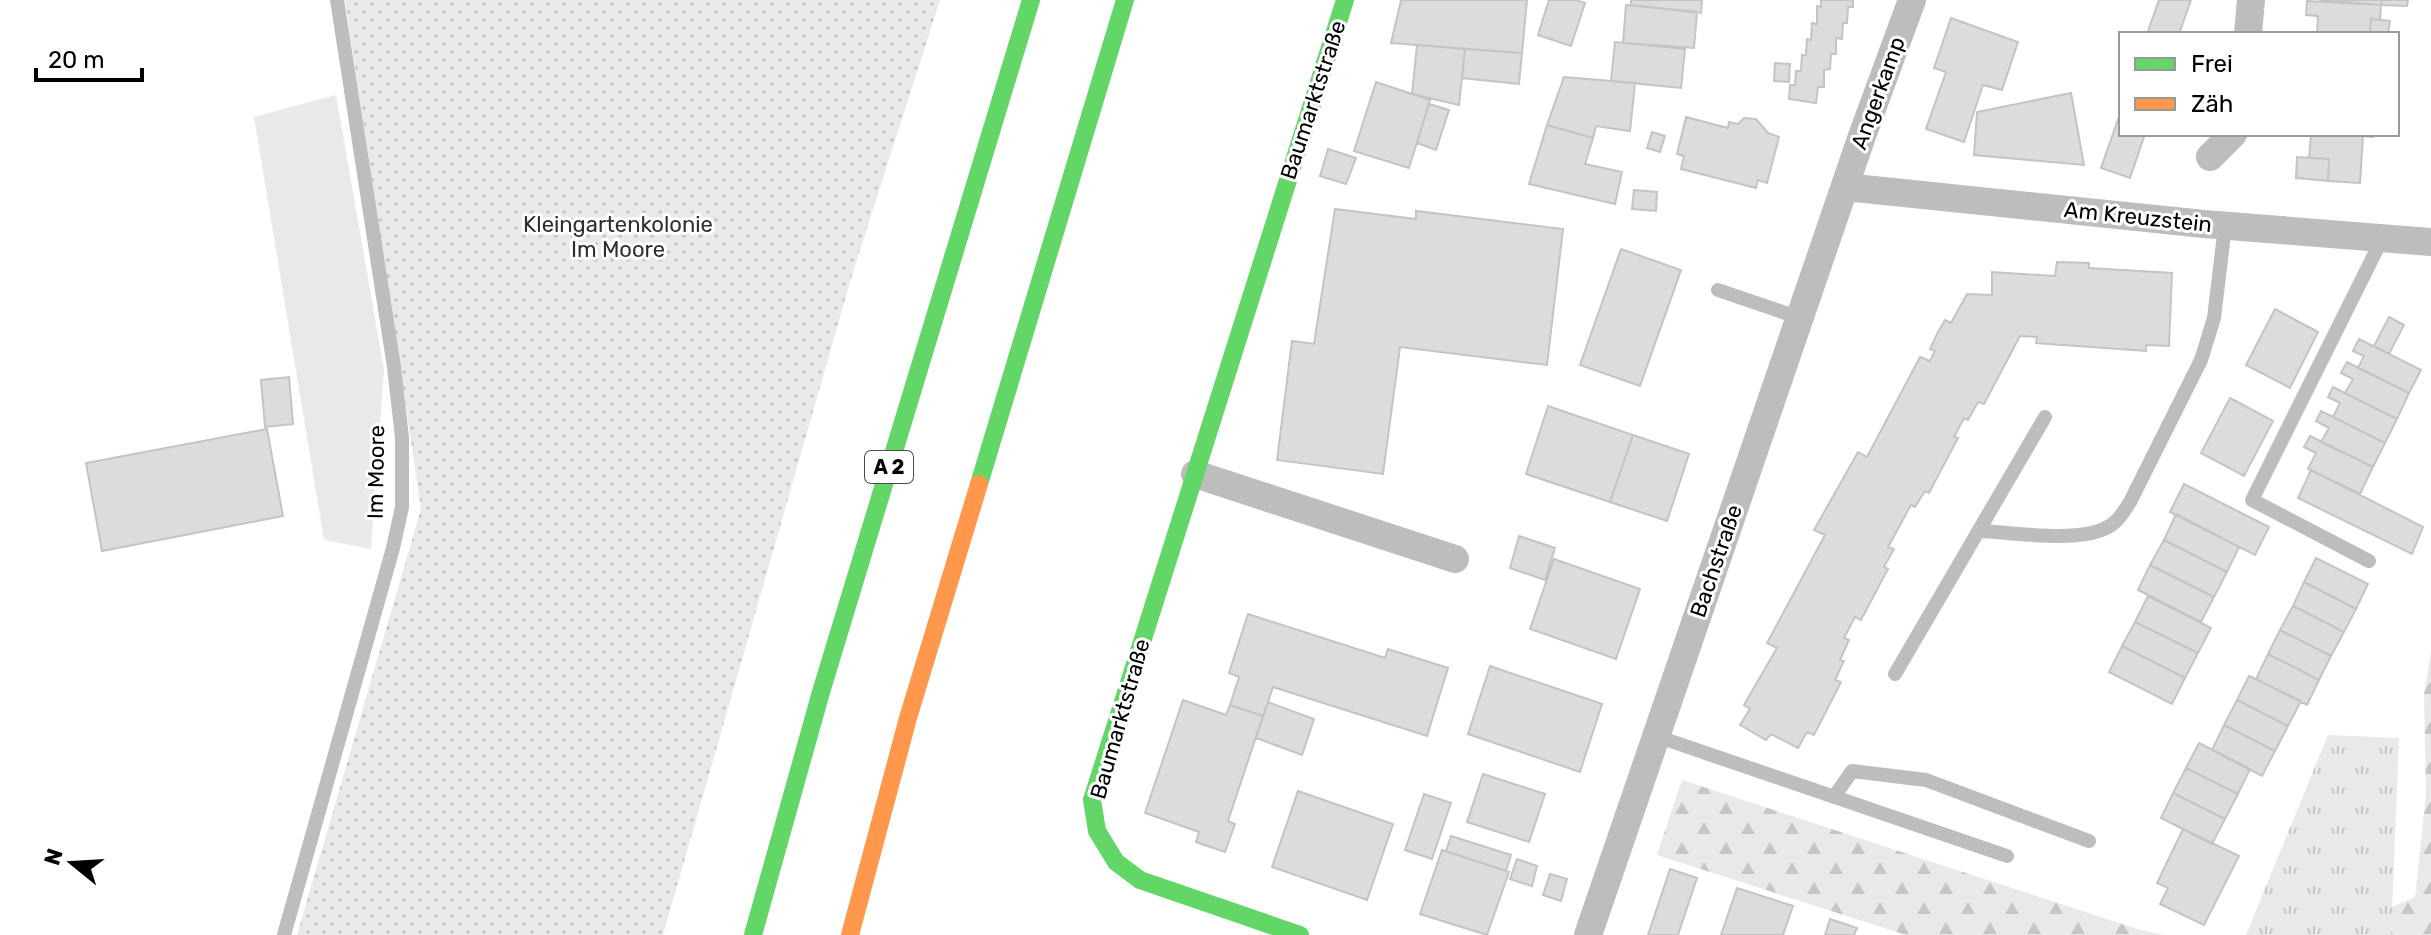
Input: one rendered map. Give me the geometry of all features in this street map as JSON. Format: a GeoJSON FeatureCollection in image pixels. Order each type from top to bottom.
{"type":"FeatureCollection","features":[{"type":"Feature","properties":{"kind":"main road","name":"A 2"},"geometry":{"type":"LineString","coordinates":[[753,935],[821,692],[1031,0]]}},
{"type":"Feature","properties":{"kind":"main road"},"geometry":{"type":"LineString","coordinates":[[850,935],[908,718],[1125,0]]}},
{"type":"Feature","properties":{"kind":"main road","name":"Baumarktstraße"},"geometry":{"type":"LineString","coordinates":[[1300,935],[1140,880],[1116,862],[1097,831],[1092,800],[1345,0]]}},
{"type":"Feature","properties":{"kind":"street","name":"Angerkamp"},"geometry":{"type":"LineString","coordinates":[[1845,187],[1912,0]]}},
{"type":"Feature","properties":{"kind":"street"},"geometry":{"type":"LineString","coordinates":[[2248,32],[2251,0]]}},
{"type":"Feature","properties":{"kind":"street"},"geometry":{"type":"LineString","coordinates":[[2210,157],[2231,136]]}},
{"type":"Feature","properties":{"kind":"street","name":"Am Kreuzstein"},"geometry":{"type":"LineString","coordinates":[[1845,187],[2225,226],[2431,242]]}},
{"type":"Feature","properties":{"kind":"street","name":"Bachstraße"},"geometry":{"type":"LineString","coordinates":[[1588,935],[1845,187]]}},
{"type":"Feature","properties":{"kind":"street"},"geometry":{"type":"LineString","coordinates":[[1195,474],[1455,559]]}},
{"type":"Feature","properties":{"kind":"lane","name":"Im Moore"},"geometry":{"type":"LineString","coordinates":[[284,935],[402,507],[402,438],[394,367],[337,0]]}},
{"type":"Feature","properties":{"kind":"lane"},"geometry":{"type":"LineString","coordinates":[[1980,531],[2077,536],[2098,532],[2115,523],[2130,502],[2201,360],[2214,318],[2225,226]]}},
{"type":"Feature","properties":{"kind":"lane"},"geometry":{"type":"LineString","coordinates":[[2369,561],[2252,500],[2382,239]]}},
{"type":"Feature","properties":{"kind":"lane"},"geometry":{"type":"LineString","coordinates":[[1718,290],[1800,318]]}},
{"type":"Feature","properties":{"kind":"lane"},"geometry":{"type":"LineString","coordinates":[[1895,674],[2045,417]]}},
{"type":"Feature","properties":{"kind":"lane"},"geometry":{"type":"LineString","coordinates":[[1656,736],[2007,856]]}},
{"type":"Feature","properties":{"kind":"lane"},"geometry":{"type":"LineString","coordinates":[[1834,797],[1852,771],[1926,780],[2089,841]]}},
{"type":"Feature","properties":{"kind":"green space","name":"Kleingartenkolonie Im Moore"},"geometry":{"type":"Polygon","coordinates":[[[345,0],[940,0],[853,272],[663,935],[297,935],[421,509],[345,0]]]}},
{"type":"Feature","properties":{"kind":"green space"},"geometry":{"type":"Polygon","coordinates":[[[336,95],[384,370],[371,549],[324,540],[254,117],[336,95]]]}},
{"type":"Feature","properties":{"kind":"green space"},"geometry":{"type":"Polygon","coordinates":[[[2431,652],[2431,935],[2391,935],[2392,907],[2415,897],[2426,796],[2424,694],[2431,652]]]}},
{"type":"Feature","properties":{"kind":"green space"},"geometry":{"type":"Polygon","coordinates":[[[2328,735],[2399,738],[2391,935],[2246,935],[2328,735]]]}},
{"type":"Feature","properties":{"kind":"green space"},"geometry":{"type":"Polygon","coordinates":[[[1682,780],[2137,929],[2164,935],[1906,935],[1657,855],[1682,780]]]}},
{"type":"Feature","properties":{"kind":"building"},"geometry":{"type":"Polygon","coordinates":[[[1401,0],[1527,0],[1522,53],[1391,43],[1401,0]]]}},
{"type":"Feature","properties":{"kind":"building"},"geometry":{"type":"Polygon","coordinates":[[[1549,0],[1585,3],[1571,46],[1538,35],[1549,0]]]}},
{"type":"Feature","properties":{"kind":"building"},"geometry":{"type":"Polygon","coordinates":[[[1631,0],[1702,0],[1701,13],[1631,5],[1631,0]]]}},
{"type":"Feature","properties":{"kind":"building"},"geometry":{"type":"Polygon","coordinates":[[[1821,0],[1853,0],[1853,7],[1848,7],[1842,39],[1836,38],[1836,54],[1831,54],[1830,69],[1824,70],[1824,87],[1818,87],[1816,103],[1789,99],[1790,85],[1795,85],[1796,71],[1801,71],[1802,55],[1806,55],[1807,39],[1811,40],[1812,23],[1817,24],[1817,6],[1821,7],[1821,0]]]}},
{"type":"Feature","properties":{"kind":"building"},"geometry":{"type":"Polygon","coordinates":[[[2159,0],[2191,0],[2180,32],[2148,32],[2159,0]]]}},
{"type":"Feature","properties":{"kind":"building"},"geometry":{"type":"Polygon","coordinates":[[[2319,0],[2382,0],[2381,5],[2319,0]]]}},
{"type":"Feature","properties":{"kind":"building"},"geometry":{"type":"Polygon","coordinates":[[[2382,0],[2408,0],[2407,6],[2381,5],[2382,0]]]}},
{"type":"Feature","properties":{"kind":"building"},"geometry":{"type":"Polygon","coordinates":[[[2307,1],[2381,5],[2380,20],[2371,19],[2370,32],[2317,32],[2318,16],[2306,15],[2307,1]]]}},
{"type":"Feature","properties":{"kind":"building"},"geometry":{"type":"Polygon","coordinates":[[[1626,5],[1697,12],[1694,48],[1623,43],[1626,5]]]}},
{"type":"Feature","properties":{"kind":"building"},"geometry":{"type":"Polygon","coordinates":[[[1951,18],[2018,42],[2002,90],[1983,85],[1964,142],[1926,129],[1946,72],[1934,68],[1951,18]]]}},
{"type":"Feature","properties":{"kind":"building"},"geometry":{"type":"Polygon","coordinates":[[[2371,19],[2390,21],[2388,32],[2370,32],[2371,19]]]}},
{"type":"Feature","properties":{"kind":"building"},"geometry":{"type":"Polygon","coordinates":[[[1615,42],[1685,49],[1681,88],[1611,81],[1615,42]]]}},
{"type":"Feature","properties":{"kind":"building"},"geometry":{"type":"Polygon","coordinates":[[[1417,45],[1465,49],[1459,105],[1412,94],[1417,45]]]}},
{"type":"Feature","properties":{"kind":"building"},"geometry":{"type":"Polygon","coordinates":[[[1465,49],[1522,53],[1519,84],[1462,78],[1465,49]]]}},
{"type":"Feature","properties":{"kind":"building"},"geometry":{"type":"Polygon","coordinates":[[[1775,63],[1790,64],[1789,82],[1774,81],[1775,63]]]}},
{"type":"Feature","properties":{"kind":"building"},"geometry":{"type":"Polygon","coordinates":[[[1564,77],[1635,83],[1630,131],[1596,126],[1593,138],[1547,125],[1564,77]]]}},
{"type":"Feature","properties":{"kind":"building"},"geometry":{"type":"Polygon","coordinates":[[[1376,82],[1430,100],[1409,168],[1354,151],[1376,82]]]}},
{"type":"Feature","properties":{"kind":"building"},"geometry":{"type":"Polygon","coordinates":[[[2071,93],[2084,165],[1974,155],[1977,112],[2071,93]]]}},
{"type":"Feature","properties":{"kind":"building"},"geometry":{"type":"Polygon","coordinates":[[[1429,104],[1449,110],[1436,150],[1417,143],[1429,104]]]}},
{"type":"Feature","properties":{"kind":"building"},"geometry":{"type":"Polygon","coordinates":[[[1686,117],[1728,128],[1729,122],[1738,124],[1744,118],[1756,119],[1768,133],[1779,137],[1767,183],[1758,180],[1756,188],[1681,169],[1684,156],[1677,154],[1686,117]]]}},
{"type":"Feature","properties":{"kind":"building"},"geometry":{"type":"Polygon","coordinates":[[[2119,117],[2119,136],[2144,136],[2130,178],[2101,168],[2119,117]]]}},
{"type":"Feature","properties":{"kind":"building"},"geometry":{"type":"Polygon","coordinates":[[[1547,125],[1593,138],[1585,164],[1622,172],[1615,204],[1529,184],[1547,125]]]}},
{"type":"Feature","properties":{"kind":"building"},"geometry":{"type":"Polygon","coordinates":[[[1652,132],[1665,136],[1660,152],[1647,148],[1652,132]]]}},
{"type":"Feature","properties":{"kind":"building"},"geometry":{"type":"Polygon","coordinates":[[[2311,136],[2363,136],[2360,183],[2328,181],[2329,159],[2309,158],[2311,136]]]}},
{"type":"Feature","properties":{"kind":"building"},"geometry":{"type":"Polygon","coordinates":[[[1328,149],[1356,158],[1346,184],[1320,176],[1328,149]]]}},
{"type":"Feature","properties":{"kind":"building"},"geometry":{"type":"Polygon","coordinates":[[[2297,157],[2329,159],[2328,181],[2296,178],[2297,157]]]}},
{"type":"Feature","properties":{"kind":"building"},"geometry":{"type":"Polygon","coordinates":[[[1634,190],[1657,192],[1656,211],[1632,209],[1634,190]]]}},
{"type":"Feature","properties":{"kind":"building"},"geometry":{"type":"Polygon","coordinates":[[[1335,209],[1416,219],[1416,211],[1563,229],[1547,365],[1400,347],[1383,474],[1277,460],[1292,341],[1314,344],[1335,209]]]}},
{"type":"Feature","properties":{"kind":"building"},"geometry":{"type":"Polygon","coordinates":[[[1621,249],[1681,270],[1640,386],[1580,365],[1621,249]]]}},
{"type":"Feature","properties":{"kind":"building"},"geometry":{"type":"Polygon","coordinates":[[[2057,262],[2089,263],[2089,268],[2172,273],[2169,346],[2146,345],[2146,351],[2036,343],[2037,337],[2020,336],[1984,404],[1978,402],[1968,420],[1964,418],[1954,437],[1958,438],[1929,493],[1925,491],[1915,507],[1911,505],[1888,547],[1894,549],[1884,567],[1888,569],[1861,620],[1855,617],[1844,638],[1849,640],[1835,680],[1841,682],[1814,735],[1807,732],[1798,748],[1771,734],[1766,740],[1740,725],[1750,709],[1744,705],[1777,648],[1767,643],[1825,535],[1814,530],[1858,452],[1867,457],[1920,357],[1930,361],[1935,351],[1930,349],[1945,320],[1951,323],[1967,294],[1992,295],[1992,272],[2055,276],[2057,262]]]}},
{"type":"Feature","properties":{"kind":"building"},"geometry":{"type":"Polygon","coordinates":[[[2275,309],[2318,332],[2290,388],[2246,365],[2275,309]]]}},
{"type":"Feature","properties":{"kind":"building"},"geometry":{"type":"Polygon","coordinates":[[[2389,317],[2404,325],[2389,354],[2374,346],[2389,317]]]}},
{"type":"Feature","properties":{"kind":"building"},"geometry":{"type":"Polygon","coordinates":[[[2359,339],[2421,370],[2409,393],[2358,368],[2364,356],[2353,351],[2359,339]]]}},
{"type":"Feature","properties":{"kind":"building"},"geometry":{"type":"Polygon","coordinates":[[[2347,362],[2409,393],[2397,419],[2345,393],[2353,379],[2341,373],[2347,362]]]}},
{"type":"Feature","properties":{"kind":"building"},"geometry":{"type":"Polygon","coordinates":[[[289,377],[293,424],[265,427],[261,380],[289,377]]]}},
{"type":"Feature","properties":{"kind":"building"},"geometry":{"type":"Polygon","coordinates":[[[2333,387],[2397,419],[2385,443],[2333,417],[2340,403],[2328,397],[2333,387]]]}},
{"type":"Feature","properties":{"kind":"building"},"geometry":{"type":"Polygon","coordinates":[[[2230,398],[2273,421],[2244,476],[2201,453],[2230,398]]]}},
{"type":"Feature","properties":{"kind":"building"},"geometry":{"type":"Polygon","coordinates":[[[1548,406],[1633,435],[1610,502],[1526,474],[1548,406]]]}},
{"type":"Feature","properties":{"kind":"building"},"geometry":{"type":"Polygon","coordinates":[[[2321,411],[2385,443],[2373,467],[2321,442],[2329,428],[2316,421],[2321,411]]]}},
{"type":"Feature","properties":{"kind":"building"},"geometry":{"type":"Polygon","coordinates":[[[267,429],[283,516],[102,551],[86,463],[267,429]]]}},
{"type":"Feature","properties":{"kind":"building"},"geometry":{"type":"Polygon","coordinates":[[[1633,435],[1689,454],[1667,521],[1610,502],[1633,435]]]}},
{"type":"Feature","properties":{"kind":"building"},"geometry":{"type":"Polygon","coordinates":[[[2310,436],[2373,467],[2360,494],[2308,469],[2316,453],[2304,447],[2310,436]]]}},
{"type":"Feature","properties":{"kind":"building"},"geometry":{"type":"Polygon","coordinates":[[[2311,470],[2423,527],[2412,554],[2298,498],[2311,470]]]}},
{"type":"Feature","properties":{"kind":"building"},"geometry":{"type":"Polygon","coordinates":[[[2184,484],[2269,527],[2255,555],[2170,512],[2184,484]]]}},
{"type":"Feature","properties":{"kind":"building"},"geometry":{"type":"Polygon","coordinates":[[[2176,514],[2239,547],[2227,572],[2164,540],[2176,514]]]}},
{"type":"Feature","properties":{"kind":"building"},"geometry":{"type":"Polygon","coordinates":[[[1519,536],[1555,548],[1545,580],[1510,568],[1519,536]]]}},
{"type":"Feature","properties":{"kind":"building"},"geometry":{"type":"Polygon","coordinates":[[[2164,540],[2227,572],[2214,597],[2150,565],[2164,540]]]}},
{"type":"Feature","properties":{"kind":"building"},"geometry":{"type":"Polygon","coordinates":[[[2316,558],[2368,584],[2356,609],[2304,582],[2316,558]]]}},
{"type":"Feature","properties":{"kind":"building"},"geometry":{"type":"Polygon","coordinates":[[[1554,559],[1640,589],[1616,659],[1530,629],[1554,559]]]}},
{"type":"Feature","properties":{"kind":"building"},"geometry":{"type":"Polygon","coordinates":[[[2150,565],[2214,597],[2201,622],[2138,590],[2150,565]]]}},
{"type":"Feature","properties":{"kind":"building"},"geometry":{"type":"Polygon","coordinates":[[[2304,582],[2356,609],[2344,632],[2293,606],[2304,582]]]}},
{"type":"Feature","properties":{"kind":"building"},"geometry":{"type":"Polygon","coordinates":[[[2148,596],[2211,628],[2198,653],[2135,622],[2148,596]]]}},
{"type":"Feature","properties":{"kind":"building"},"geometry":{"type":"Polygon","coordinates":[[[2293,606],[2344,632],[2331,656],[2280,630],[2293,606]]]}},
{"type":"Feature","properties":{"kind":"building"},"geometry":{"type":"Polygon","coordinates":[[[1248,614],[1385,658],[1388,649],[1448,668],[1427,736],[1273,687],[1263,716],[1230,705],[1239,677],[1229,673],[1248,614]]]}},
{"type":"Feature","properties":{"kind":"building"},"geometry":{"type":"Polygon","coordinates":[[[2135,622],[2198,653],[2185,678],[2122,646],[2135,622]]]}},
{"type":"Feature","properties":{"kind":"building"},"geometry":{"type":"Polygon","coordinates":[[[2280,630],[2331,656],[2319,680],[2268,654],[2280,630]]]}},
{"type":"Feature","properties":{"kind":"building"},"geometry":{"type":"Polygon","coordinates":[[[2122,646],[2185,678],[2172,704],[2109,672],[2122,646]]]}},
{"type":"Feature","properties":{"kind":"building"},"geometry":{"type":"Polygon","coordinates":[[[2268,654],[2319,680],[2307,705],[2256,679],[2268,654]]]}},
{"type":"Feature","properties":{"kind":"building"},"geometry":{"type":"Polygon","coordinates":[[[1490,666],[1602,704],[1580,772],[1468,734],[1490,666]]]}},
{"type":"Feature","properties":{"kind":"building"},"geometry":{"type":"Polygon","coordinates":[[[2249,676],[2301,701],[2288,726],[2237,700],[2249,676]]]}},
{"type":"Feature","properties":{"kind":"building"},"geometry":{"type":"Polygon","coordinates":[[[1183,700],[1226,715],[1230,705],[1263,716],[1228,821],[1235,824],[1225,852],[1196,842],[1199,832],[1145,813],[1183,700]]]}},
{"type":"Feature","properties":{"kind":"building"},"geometry":{"type":"Polygon","coordinates":[[[2237,700],[2288,726],[2275,751],[2224,725],[2237,700]]]}},
{"type":"Feature","properties":{"kind":"building"},"geometry":{"type":"Polygon","coordinates":[[[1268,702],[1314,719],[1302,755],[1256,738],[1268,702]]]}},
{"type":"Feature","properties":{"kind":"building"},"geometry":{"type":"Polygon","coordinates":[[[2224,725],[2275,751],[2262,776],[2212,750],[2224,725]]]}},
{"type":"Feature","properties":{"kind":"building"},"geometry":{"type":"Polygon","coordinates":[[[2199,743],[2250,769],[2238,794],[2186,768],[2199,743]]]}},
{"type":"Feature","properties":{"kind":"building"},"geometry":{"type":"Polygon","coordinates":[[[2186,768],[2238,794],[2225,819],[2173,793],[2186,768]]]}},
{"type":"Feature","properties":{"kind":"building"},"geometry":{"type":"Polygon","coordinates":[[[1483,774],[1545,794],[1529,842],[1467,822],[1483,774]]]}},
{"type":"Feature","properties":{"kind":"building"},"geometry":{"type":"Polygon","coordinates":[[[1298,791],[1393,824],[1367,900],[1272,867],[1298,791]]]}},
{"type":"Feature","properties":{"kind":"building"},"geometry":{"type":"Polygon","coordinates":[[[2173,793],[2225,819],[2212,844],[2161,818],[2173,793]]]}},
{"type":"Feature","properties":{"kind":"building"},"geometry":{"type":"Polygon","coordinates":[[[1424,794],[1451,803],[1432,859],[1405,850],[1424,794]]]}},
{"type":"Feature","properties":{"kind":"building"},"geometry":{"type":"Polygon","coordinates":[[[2183,829],[2239,856],[2204,925],[2160,904],[2168,888],[2157,883],[2183,829]]]}},
{"type":"Feature","properties":{"kind":"building"},"geometry":{"type":"Polygon","coordinates":[[[1451,836],[1511,855],[1506,871],[1446,851],[1451,836]]]}},
{"type":"Feature","properties":{"kind":"building"},"geometry":{"type":"Polygon","coordinates":[[[1442,850],[1509,872],[1487,935],[1420,914],[1442,850]]]}},
{"type":"Feature","properties":{"kind":"building"},"geometry":{"type":"Polygon","coordinates":[[[1517,859],[1537,866],[1532,886],[1510,879],[1517,859]]]}},
{"type":"Feature","properties":{"kind":"building"},"geometry":{"type":"Polygon","coordinates":[[[1670,869],[1697,878],[1678,935],[1648,935],[1670,869]]]}},
{"type":"Feature","properties":{"kind":"building"},"geometry":{"type":"Polygon","coordinates":[[[1550,874],[1567,879],[1561,901],[1543,895],[1550,874]]]}},
{"type":"Feature","properties":{"kind":"building"},"geometry":{"type":"Polygon","coordinates":[[[1737,888],[1793,906],[1783,935],[1721,935],[1737,888]]]}},
{"type":"Feature","properties":{"kind":"building"},"geometry":{"type":"Polygon","coordinates":[[[1830,919],[1857,928],[1854,935],[1825,935],[1830,919]]]}},
{"type":"Feature","properties":{"kind":"traffic: fast"},"geometry":{"type":"LineString","coordinates":[[753,935],[821,692],[1031,0]]}},
{"type":"Feature","properties":{"kind":"traffic: fast"},"geometry":{"type":"LineString","coordinates":[[979,484],[1125,0]]}},
{"type":"Feature","properties":{"kind":"traffic: fast"},"geometry":{"type":"LineString","coordinates":[[1300,935],[1140,880],[1116,862],[1097,831],[1092,800],[1345,0]]}},
{"type":"Feature","properties":{"kind":"traffic: slow"},"geometry":{"type":"LineString","coordinates":[[850,935],[908,718],[979,484]]}}]}
